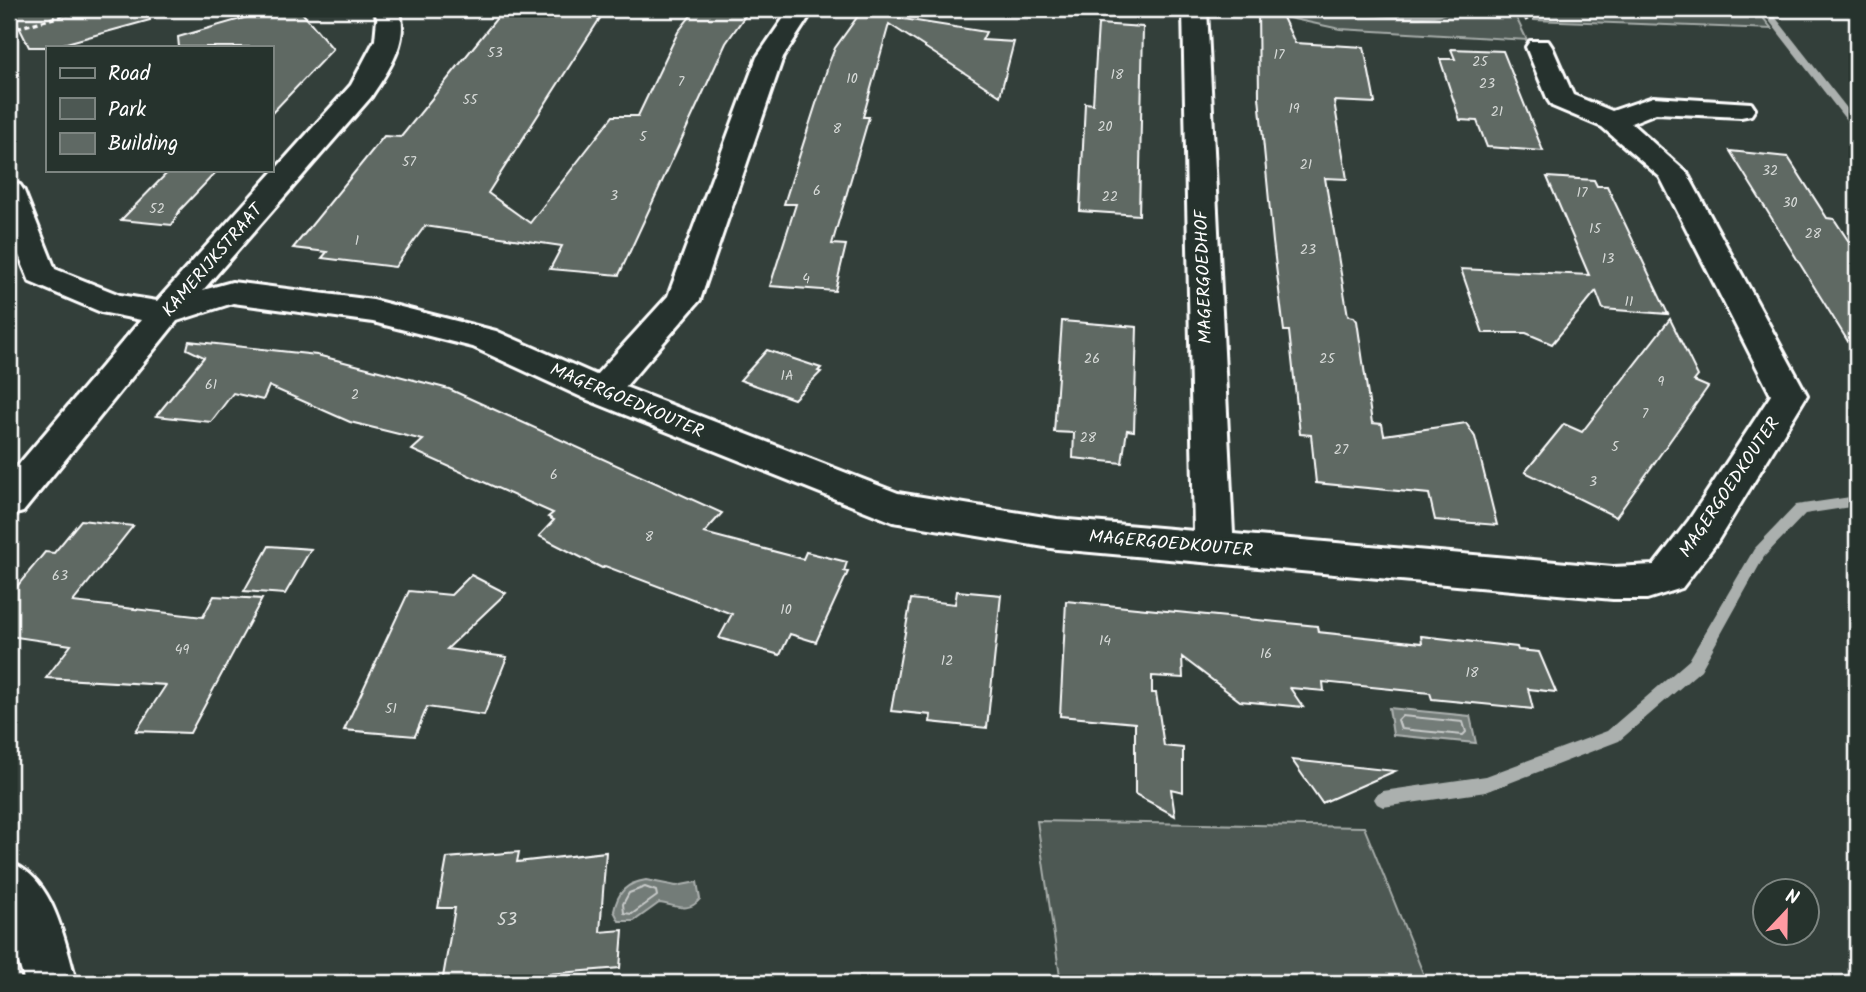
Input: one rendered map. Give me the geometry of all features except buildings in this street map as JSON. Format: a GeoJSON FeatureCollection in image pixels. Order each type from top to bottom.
{"type":"FeatureCollection","features":[{"type":"Feature","properties":{"kind":"street","name":"KAMERIJKSTRAAT"},"geometry":{"type":"LineString","coordinates":[[9,502],[165,313],[362,91],[376,71],[389,34],[392,23],[387,9]]}},
{"type":"Feature","properties":{"kind":"street"},"geometry":{"type":"LineString","coordinates":[[601,391],[682,300],[770,57],[802,9]]}},
{"type":"Feature","properties":{"kind":"street","name":"MAGERGOEDHOF"},"geometry":{"type":"LineString","coordinates":[[1195,9],[1214,546]]}},
{"type":"Feature","properties":{"kind":"street","name":"MAGERGOEDKOUTER"},"geometry":{"type":"LineString","coordinates":[[165,313],[232,292],[373,311],[484,339],[601,391],[893,507],[1057,534],[1613,583],[1647,583],[1668,577],[1703,531],[1789,395],[1672,173],[1612,121],[1562,100],[1539,47]]}},
{"type":"Feature","properties":{"kind":"street"},"geometry":{"type":"LineString","coordinates":[[1612,121],[1653,105],[1741,108]]}},
{"type":"Feature","properties":{"kind":"street"},"geometry":{"type":"LineString","coordinates":[[9,191],[41,275],[113,304],[165,313]]}},
{"type":"Feature","properties":{"kind":"street"},"geometry":{"type":"LineString","coordinates":[[9,885],[26,904],[51,983]]}},
{"type":"Feature","properties":{"kind":"path"},"geometry":{"type":"LineString","coordinates":[[9,30],[88,9]]}},
{"type":"Feature","properties":{"kind":"green space"},"geometry":{"type":"Polygon","coordinates":[[[1247,9],[1512,9],[1527,40],[1340,29],[1247,9]]]}},
{"type":"Feature","properties":{"kind":"green space"},"geometry":{"type":"Polygon","coordinates":[[[1529,9],[1756,9],[1772,29],[1534,20],[1529,9]]]}},
{"type":"Feature","properties":{"kind":"green space"},"geometry":{"type":"Polygon","coordinates":[[[1037,821],[1364,827],[1427,983],[1061,983],[1037,821]]]}},
{"type":"Feature","properties":{"kind":"water"},"geometry":{"type":"Polygon","coordinates":[[[1389,708],[1470,716],[1476,743],[1393,735],[1389,708]]]}},
{"type":"Feature","properties":{"kind":"water"},"geometry":{"type":"Polygon","coordinates":[[[646,880],[676,886],[697,882],[700,899],[686,907],[659,903],[634,921],[619,921],[614,911],[621,894],[633,883],[646,880]]]}},
{"type":"Feature","properties":{"kind":"waterway"},"geometry":{"type":"LineString","coordinates":[[1343,9],[1403,16],[1446,12],[1451,9]]}},
{"type":"Feature","properties":{"kind":"waterway"},"geometry":{"type":"LineString","coordinates":[[1764,9],[1857,127]]}},
{"type":"Feature","properties":{"kind":"waterway"},"geometry":{"type":"LineString","coordinates":[[1383,799],[1486,784],[1613,736],[1695,665],[1759,553],[1801,509],[1857,501]]}}]}
